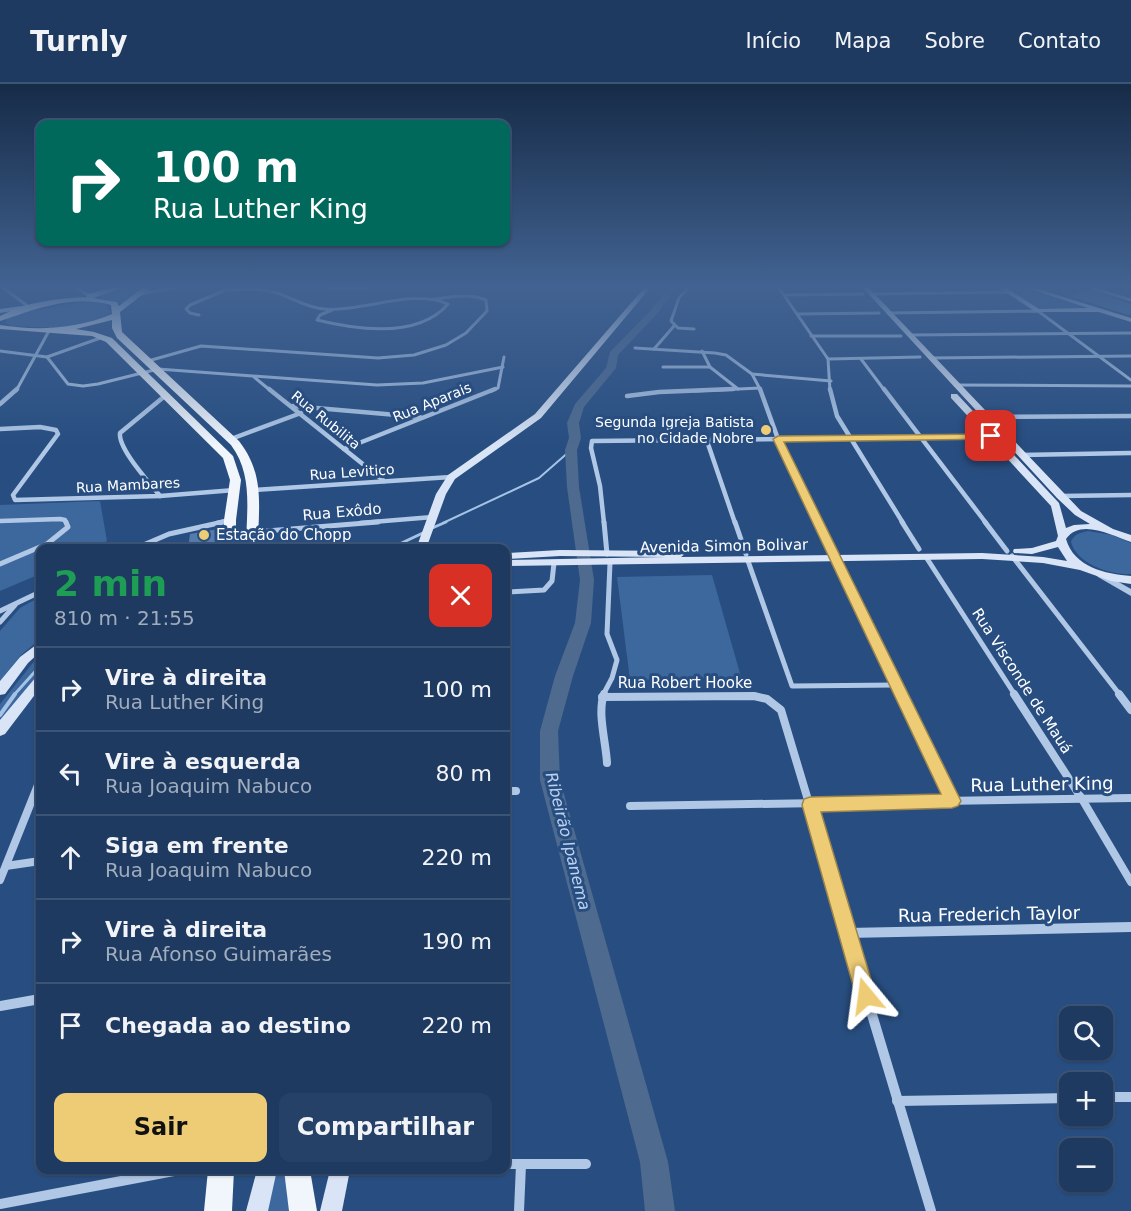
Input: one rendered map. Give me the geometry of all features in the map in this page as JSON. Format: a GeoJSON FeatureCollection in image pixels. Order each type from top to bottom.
{"type":"FeatureCollection","features":[{"type":"Feature","properties":{"kind":"main road"},"geometry":{"type":"LineString","coordinates":[[107,341],[228,456],[236,476],[236,490],[230,520],[230,544]]}},
{"type":"Feature","properties":{"kind":"main road"},"geometry":{"type":"LineString","coordinates":[[126,341],[231,439],[246,456],[253,474],[252,544]]}},
{"type":"Feature","properties":{"kind":"main road"},"geometry":{"type":"LineString","coordinates":[[424,544],[441,494],[451,477],[538,416],[605,341]]}},
{"type":"Feature","properties":{"kind":"main road"},"geometry":{"type":"LineString","coordinates":[[909,341],[920,357],[1056,505],[1061,521],[1062,539],[1072,559],[1088,568]]}},
{"type":"Feature","properties":{"kind":"main road"},"geometry":{"type":"LineString","coordinates":[[911,341],[1078,513],[1114,532],[1131,538]]}},
{"type":"Feature","properties":{"kind":"main road","name":"Avenida Simon Bolivar"},"geometry":{"type":"LineString","coordinates":[[510,564],[605,559],[922,553],[1010,554],[1032,551],[1062,539],[1069,529],[1080,527],[1114,532]]}},
{"type":"Feature","properties":{"kind":"main road","name":"Avenida Simon Bolivar"},"geometry":{"type":"LineString","coordinates":[[1010,554],[1088,568],[1105,576],[1131,580]]}},
{"type":"Feature","properties":{"kind":"main road","name":"Avenida Simon Bolivar"},"geometry":{"type":"LineString","coordinates":[[510,556],[558,560]]}},
{"type":"Feature","properties":{"kind":"main road"},"geometry":{"type":"LineString","coordinates":[[0,690],[24,660],[36,650]]}},
{"type":"Feature","properties":{"kind":"main road"},"geometry":{"type":"LineString","coordinates":[[0,730],[36,686]]}},
{"type":"Feature","properties":{"kind":"main road"},"geometry":{"type":"LineString","coordinates":[[218,1211],[220,1174]]}},
{"type":"Feature","properties":{"kind":"main road"},"geometry":{"type":"LineString","coordinates":[[257,1211],[266,1174]]}},
{"type":"Feature","properties":{"kind":"main road"},"geometry":{"type":"LineString","coordinates":[[298,1174],[303,1211]]}},
{"type":"Feature","properties":{"kind":"main road"},"geometry":{"type":"LineString","coordinates":[[331,1211],[339,1174]]}},
{"type":"Feature","properties":{"kind":"street"},"geometry":{"type":"LineString","coordinates":[[0,404],[15,392],[43,341]]}},
{"type":"Feature","properties":{"kind":"street"},"geometry":{"type":"LineString","coordinates":[[0,351],[46,357],[93,341]]}},
{"type":"Feature","properties":{"kind":"street"},"geometry":{"type":"LineString","coordinates":[[148,361],[201,346],[378,358],[414,355],[446,345],[452,341]]}},
{"type":"Feature","properties":{"kind":"street"},"geometry":{"type":"LineString","coordinates":[[654,349],[661,341]]}},
{"type":"Feature","properties":{"kind":"street","name":"Rua Visconde de Mauá"},"geometry":{"type":"LineString","coordinates":[[814,341],[828,359],[834,407],[850,438],[1082,799],[1131,882]]}},
{"type":"Feature","properties":{"kind":"street"},"geometry":{"type":"LineString","coordinates":[[1078,341],[1131,380]]}},
{"type":"Feature","properties":{"kind":"street"},"geometry":{"type":"LineString","coordinates":[[635,348],[702,351],[726,355],[752,374],[760,388],[778,439],[952,801]]}},
{"type":"Feature","properties":{"kind":"street"},"geometry":{"type":"LineString","coordinates":[[702,351],[710,368],[739,389]]}},
{"type":"Feature","properties":{"kind":"street"},"geometry":{"type":"LineString","coordinates":[[930,358],[1131,356]]}},
{"type":"Feature","properties":{"kind":"street"},"geometry":{"type":"LineString","coordinates":[[46,357],[68,384],[83,386],[158,369],[377,386],[423,383],[503,367]]}},
{"type":"Feature","properties":{"kind":"street","name":"Rua Aparais"},"geometry":{"type":"LineString","coordinates":[[344,449],[498,388],[504,357]]}},
{"type":"Feature","properties":{"kind":"street"},"geometry":{"type":"LineString","coordinates":[[828,359],[920,357]]}},
{"type":"Feature","properties":{"kind":"street"},"geometry":{"type":"LineString","coordinates":[[861,359],[1131,710]]}},
{"type":"Feature","properties":{"kind":"street"},"geometry":{"type":"LineString","coordinates":[[663,367],[710,368]]}},
{"type":"Feature","properties":{"kind":"street"},"geometry":{"type":"LineString","coordinates":[[752,374],[831,381]]}},
{"type":"Feature","properties":{"kind":"street","name":"Rua Rubilita"},"geometry":{"type":"LineString","coordinates":[[253,376],[385,481]]}},
{"type":"Feature","properties":{"kind":"street"},"geometry":{"type":"LineString","coordinates":[[955,385],[1131,386]]}},
{"type":"Feature","properties":{"kind":"street"},"geometry":{"type":"LineString","coordinates":[[627,396],[660,392],[760,388]]}},
{"type":"Feature","properties":{"kind":"street"},"geometry":{"type":"LineString","coordinates":[[160,496],[123,447],[119,437],[120,433],[166,395]]}},
{"type":"Feature","properties":{"kind":"street"},"geometry":{"type":"LineString","coordinates":[[292,406],[423,417]]}},
{"type":"Feature","properties":{"kind":"street"},"geometry":{"type":"LineString","coordinates":[[231,439],[319,408]]}},
{"type":"Feature","properties":{"kind":"street"},"geometry":{"type":"LineString","coordinates":[[986,417],[1131,416]]}},
{"type":"Feature","properties":{"kind":"street","name":"Rua Mambares"},"geometry":{"type":"LineString","coordinates":[[0,429],[40,427],[56,430],[58,434],[14,495],[15,500],[160,496],[236,490]]}},
{"type":"Feature","properties":{"kind":"street"},"geometry":{"type":"LineString","coordinates":[[607,763],[606,739],[601,721],[602,697],[612,678],[617,660],[607,634],[600,486],[591,448],[592,441],[991,436]]}},
{"type":"Feature","properties":{"kind":"street"},"geometry":{"type":"LineString","coordinates":[[707,441],[792,686],[896,685]]}},
{"type":"Feature","properties":{"kind":"street"},"geometry":{"type":"LineString","coordinates":[[1020,455],[1131,453]]}},
{"type":"Feature","properties":{"kind":"street","name":"Rua Levitico"},"geometry":{"type":"LineString","coordinates":[[254,490],[451,477]]}},
{"type":"Feature","properties":{"kind":"street"},"geometry":{"type":"LineString","coordinates":[[1060,496],[1131,495]]}},
{"type":"Feature","properties":{"kind":"street"},"geometry":{"type":"LineString","coordinates":[[0,521],[65,520],[68,527],[61,536],[46,544]]}},
{"type":"Feature","properties":{"kind":"street"},"geometry":{"type":"LineString","coordinates":[[146,544],[169,534],[230,520]]}},
{"type":"Feature","properties":{"kind":"street","name":"Rua Exôdo"},"geometry":{"type":"LineString","coordinates":[[252,532],[432,521]]}},
{"type":"Feature","properties":{"kind":"street"},"geometry":{"type":"LineString","coordinates":[[0,564],[36,549]]}},
{"type":"Feature","properties":{"kind":"street"},"geometry":{"type":"LineString","coordinates":[[510,592],[544,590],[552,581],[558,560]]}},
{"type":"Feature","properties":{"kind":"street"},"geometry":{"type":"LineString","coordinates":[[1088,568],[1131,593]]}},
{"type":"Feature","properties":{"kind":"street"},"geometry":{"type":"LineString","coordinates":[[0,611],[36,594]]}},
{"type":"Feature","properties":{"kind":"street"},"geometry":{"type":"LineString","coordinates":[[0,622],[18,602]]}},
{"type":"Feature","properties":{"kind":"street","name":"Rua Robert Hooke"},"geometry":{"type":"LineString","coordinates":[[602,697],[754,696],[767,699],[781,710],[810,805]]}},
{"type":"Feature","properties":{"kind":"street"},"geometry":{"type":"LineString","coordinates":[[0,880],[36,790]]}},
{"type":"Feature","properties":{"kind":"street"},"geometry":{"type":"LineString","coordinates":[[510,791],[516,791]]}},
{"type":"Feature","properties":{"kind":"street","name":"Rua Luther King"},"geometry":{"type":"LineString","coordinates":[[630,806],[810,805],[1131,798]]}},
{"type":"Feature","properties":{"kind":"street"},"geometry":{"type":"LineString","coordinates":[[810,805],[931,1211]]}},
{"type":"Feature","properties":{"kind":"street"},"geometry":{"type":"LineString","coordinates":[[6,866],[36,862]]}},
{"type":"Feature","properties":{"kind":"street","name":"Rua Frederich Taylor"},"geometry":{"type":"LineString","coordinates":[[848,933],[1131,927]]}},
{"type":"Feature","properties":{"kind":"street"},"geometry":{"type":"LineString","coordinates":[[0,1006],[36,1000]]}},
{"type":"Feature","properties":{"kind":"street"},"geometry":{"type":"LineString","coordinates":[[1113,1097],[1131,1097]]}},
{"type":"Feature","properties":{"kind":"street"},"geometry":{"type":"LineString","coordinates":[[897,1101],[1059,1098]]}},
{"type":"Feature","properties":{"kind":"street"},"geometry":{"type":"LineString","coordinates":[[510,1164],[586,1164]]}},
{"type":"Feature","properties":{"kind":"street"},"geometry":{"type":"LineString","coordinates":[[519,1211],[521,1165]]}},
{"type":"Feature","properties":{"kind":"street"},"geometry":{"type":"LineString","coordinates":[[0,1204],[158,1174]]}},
{"type":"Feature","properties":{"kind":"shaded area"},"geometry":{"type":"Polygon","coordinates":[[[100,501],[107,541],[101,544],[36,544],[36,576],[0,591],[0,505],[100,501]]]}},
{"type":"Feature","properties":{"kind":"shaded area"},"geometry":{"type":"Polygon","coordinates":[[[1088,531],[1112,535],[1131,543],[1131,574],[1114,573],[1095,567],[1074,550],[1072,539],[1088,531]]]}},
{"type":"Feature","properties":{"kind":"shaded area"},"geometry":{"type":"Polygon","coordinates":[[[712,575],[741,677],[630,680],[617,577],[712,575]]]}},
{"type":"Feature","properties":{"kind":"shaded area"},"geometry":{"type":"Polygon","coordinates":[[[36,599],[36,642],[21,655],[0,681],[0,631],[20,608],[36,599]]]}},
{"type":"Feature","properties":{"kind":"shaded area"},"geometry":{"type":"Polygon","coordinates":[[[36,659],[36,679],[0,722],[0,704],[36,659]]]}},
{"type":"Feature","properties":{"kind":"shaded area"},"geometry":{"type":"Polygon","coordinates":[[[276,1174],[288,1174],[293,1211],[267,1211],[276,1174]]]}},
{"type":"Feature","properties":{"kind":"building"},"geometry":{"type":"Polygon","coordinates":[[[218,529],[216,544],[189,544],[190,534],[218,529]]]}},
{"type":"Feature","properties":{"kind":"waterway","name":"Ribeirão Ipanema"},"geometry":{"type":"LineString","coordinates":[[626,341],[613,354],[611,368],[579,406],[573,423],[575,438],[571,450],[573,487],[587,580],[583,623],[564,676],[549,731],[550,780],[654,1162],[660,1211]]}},
{"type":"Feature","properties":{"kind":"waterway"},"geometry":{"type":"LineString","coordinates":[[443,523],[539,478],[571,450]]}},
{"type":"Feature","properties":{"kind":"waterway"},"geometry":{"type":"LineString","coordinates":[[430,529],[446,522]]}},
{"type":"Feature","properties":{"kind":"waterway"},"geometry":{"type":"LineString","coordinates":[[400,544],[425,532]]}},
{"type":"Feature","properties":{"kind":"waterway"},"geometry":{"type":"LineString","coordinates":[[14,695],[36,670]]}},
{"type":"Feature","properties":{"kind":"waterway"},"geometry":{"type":"LineString","coordinates":[[0,715],[15,694]]}},
{"type":"Feature","properties":{"kind":"place","name":"Segunda Igreja Batista no Cidade Nobre"},"geometry":{"type":"Point","coordinates":[766,430]}},
{"type":"Feature","properties":{"kind":"place","name":"Estação do Chopp"},"geometry":{"type":"Point","coordinates":[204,535]}},
{"type":"Feature","properties":{"kind":"route"},"geometry":{"type":"LineString","coordinates":[[866,996],[810,805],[952,801],[778,439],[991,436]]}}]}
